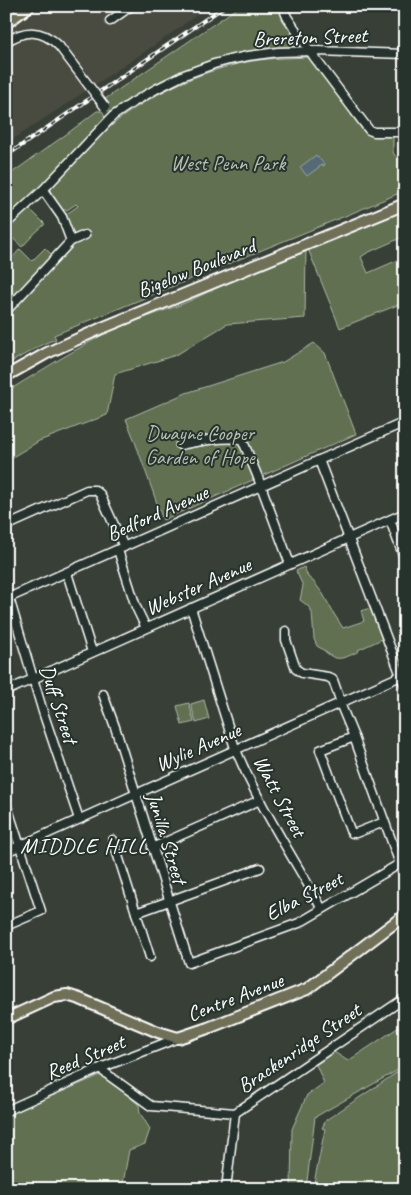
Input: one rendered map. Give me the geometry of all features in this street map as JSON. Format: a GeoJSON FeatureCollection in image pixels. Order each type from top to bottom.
{"type":"FeatureCollection","features":[{"type":"Feature","properties":{"kind":"main road"},"geometry":{"type":"LineString","coordinates":[[6,23],[29,6]]}},
{"type":"Feature","properties":{"kind":"main road","name":"Bigelow Boulevard"},"geometry":{"type":"LineString","coordinates":[[6,369],[94,324],[240,263],[405,198]]}},
{"type":"Feature","properties":{"kind":"main road","name":"Bigelow Boulevard"},"geometry":{"type":"LineString","coordinates":[[6,376],[47,353],[102,328],[405,204]]}},
{"type":"Feature","properties":{"kind":"main road","name":"Centre Avenue"},"geometry":{"type":"LineString","coordinates":[[6,1019],[54,997],[68,995],[158,1032],[178,1038],[307,989],[405,915]]}},
{"type":"Feature","properties":{"kind":"street"},"geometry":{"type":"LineString","coordinates":[[110,21],[130,6]]}},
{"type":"Feature","properties":{"kind":"street"},"geometry":{"type":"LineString","coordinates":[[285,12],[369,130],[374,132],[405,132]]}},
{"type":"Feature","properties":{"kind":"street"},"geometry":{"type":"LineString","coordinates":[[6,42],[20,34],[32,32],[45,36],[59,46],[113,116]]}},
{"type":"Feature","properties":{"kind":"street","name":"Brereton Street"},"geometry":{"type":"LineString","coordinates":[[6,224],[43,190],[113,116],[167,82],[214,64],[262,54],[311,51],[405,54]]}},
{"type":"Feature","properties":{"kind":"street"},"geometry":{"type":"LineString","coordinates":[[43,190],[62,217],[71,241]]}},
{"type":"Feature","properties":{"kind":"street"},"geometry":{"type":"LineString","coordinates":[[6,311],[71,241],[85,235]]}},
{"type":"Feature","properties":{"kind":"street","name":"Bedford Avenue"},"geometry":{"type":"LineString","coordinates":[[8,599],[405,422]]}},
{"type":"Feature","properties":{"kind":"street"},"geometry":{"type":"LineString","coordinates":[[180,445],[220,438],[241,438],[290,564]]}},
{"type":"Feature","properties":{"kind":"street"},"geometry":{"type":"LineString","coordinates":[[319,460],[403,675],[405,686]]}},
{"type":"Feature","properties":{"kind":"street"},"geometry":{"type":"LineString","coordinates":[[6,526],[87,490],[95,490],[100,494],[121,548],[136,607],[146,628]]}},
{"type":"Feature","properties":{"kind":"street","name":"Webster Avenue"},"geometry":{"type":"LineString","coordinates":[[6,691],[405,513]]}},
{"type":"Feature","properties":{"kind":"street"},"geometry":{"type":"LineString","coordinates":[[390,520],[405,560]]}},
{"type":"Feature","properties":{"kind":"street"},"geometry":{"type":"LineString","coordinates":[[67,573],[92,652]]}},
{"type":"Feature","properties":{"kind":"street","name":"Duff Street"},"geometry":{"type":"LineString","coordinates":[[8,599],[79,820]]}},
{"type":"Feature","properties":{"kind":"street","name":"Watt Street"},"geometry":{"type":"LineString","coordinates":[[192,608],[236,750],[260,800],[322,910]]}},
{"type":"Feature","properties":{"kind":"street"},"geometry":{"type":"LineString","coordinates":[[286,631],[286,640],[296,669],[302,673],[328,677],[333,680],[384,822],[402,865],[405,878]]}},
{"type":"Feature","properties":{"kind":"street","name":"Wylie Avenue"},"geometry":{"type":"LineString","coordinates":[[6,852],[403,675]]}},
{"type":"Feature","properties":{"kind":"street","name":"Junilla Street"},"geometry":{"type":"LineString","coordinates":[[103,694],[188,963]]}},
{"type":"Feature","properties":{"kind":"street"},"geometry":{"type":"LineString","coordinates":[[354,737],[320,750],[352,833],[384,822]]}},
{"type":"Feature","properties":{"kind":"street"},"geometry":{"type":"LineString","coordinates":[[152,848],[260,800]]}},
{"type":"Feature","properties":{"kind":"street"},"geometry":{"type":"LineString","coordinates":[[6,803],[41,911],[6,926]]}},
{"type":"Feature","properties":{"kind":"street"},"geometry":{"type":"LineString","coordinates":[[113,840],[150,957]]}},
{"type":"Feature","properties":{"kind":"street","name":"Elba Street"},"geometry":{"type":"LineString","coordinates":[[188,963],[299,923],[396,866],[402,865]]}},
{"type":"Feature","properties":{"kind":"street"},"geometry":{"type":"LineString","coordinates":[[136,913],[260,868]]}},
{"type":"Feature","properties":{"kind":"street","name":"Brackenridge Street"},"geometry":{"type":"LineString","coordinates":[[103,1067],[104,1072],[151,1106],[235,1113],[405,998]]}},
{"type":"Feature","properties":{"kind":"street","name":"Reed Street"},"geometry":{"type":"LineString","coordinates":[[6,1111],[103,1067],[178,1038]]}},
{"type":"Feature","properties":{"kind":"street"},"geometry":{"type":"LineString","coordinates":[[226,1189],[235,1113]]}},
{"type":"Feature","properties":{"kind":"shaded area"},"geometry":{"type":"Polygon","coordinates":[[[6,6],[209,6],[165,38],[6,144],[6,6]]]}},
{"type":"Feature","properties":{"kind":"green space"},"geometry":{"type":"Polygon","coordinates":[[[240,6],[291,6],[285,12],[311,51],[262,54],[184,75],[113,116],[105,107],[109,104],[105,99],[240,6]]]}},
{"type":"Feature","properties":{"kind":"green space","name":"West Penn Park"},"geometry":{"type":"Polygon","coordinates":[[[308,57],[351,112],[351,115],[364,132],[369,130],[393,132],[393,152],[398,158],[405,160],[405,198],[400,199],[397,194],[54,335],[56,339],[43,344],[6,365],[6,265],[20,249],[32,261],[45,248],[55,258],[71,241],[62,217],[78,206],[76,204],[67,210],[62,210],[50,193],[53,184],[61,174],[111,126],[144,102],[180,83],[239,64],[265,59],[308,57]]]}},
{"type":"Feature","properties":{"kind":"green space"},"geometry":{"type":"Polygon","coordinates":[[[97,111],[102,111],[105,119],[26,205],[45,224],[22,247],[6,232],[6,177],[97,111]]]}},
{"type":"Feature","properties":{"kind":"green space"},"geometry":{"type":"Polygon","coordinates":[[[405,204],[405,236],[361,257],[368,273],[405,257],[405,302],[340,328],[306,244],[405,204]]]}},
{"type":"Feature","properties":{"kind":"green space"},"geometry":{"type":"Polygon","coordinates":[[[306,249],[305,318],[227,324],[176,355],[115,374],[107,415],[39,441],[6,461],[6,392],[109,331],[185,303],[250,272],[306,249]]]}},
{"type":"Feature","properties":{"kind":"green space","name":"Dwayne Cooper Garden of Hope"},"geometry":{"type":"Polygon","coordinates":[[[314,343],[325,353],[356,434],[163,520],[126,419],[186,393],[283,362],[314,343]]]}},
{"type":"Feature","properties":{"kind":"green space"},"geometry":{"type":"Polygon","coordinates":[[[304,567],[308,577],[323,594],[343,628],[364,621],[361,611],[370,608],[382,639],[341,658],[334,658],[317,646],[314,639],[312,612],[300,600],[303,586],[296,571],[304,567]]]}},
{"type":"Feature","properties":{"kind":"green space"},"geometry":{"type":"Polygon","coordinates":[[[204,700],[209,719],[196,723],[191,704],[204,700]]]}},
{"type":"Feature","properties":{"kind":"green space"},"geometry":{"type":"Polygon","coordinates":[[[189,703],[194,722],[182,725],[177,706],[189,703]]]}},
{"type":"Feature","properties":{"kind":"green space"},"geometry":{"type":"Polygon","coordinates":[[[405,1023],[405,1066],[315,1117],[306,1189],[291,1189],[292,1129],[307,1095],[324,1083],[316,1065],[334,1052],[348,1061],[405,1023]]]}},
{"type":"Feature","properties":{"kind":"green space"},"geometry":{"type":"Polygon","coordinates":[[[405,1067],[405,1189],[318,1189],[314,1183],[325,1129],[322,1128],[326,1120],[405,1067]]]}},
{"type":"Feature","properties":{"kind":"green space"},"geometry":{"type":"Polygon","coordinates":[[[103,1074],[139,1105],[140,1113],[150,1129],[145,1144],[129,1150],[122,1189],[6,1189],[6,1116],[103,1074]]]}},
{"type":"Feature","properties":{"kind":"water"},"geometry":{"type":"Polygon","coordinates":[[[316,155],[325,165],[322,165],[307,176],[300,167],[316,155]]]}},
{"type":"Feature","properties":{"kind":"railway"},"geometry":{"type":"LineString","coordinates":[[6,156],[225,6]]}},
{"type":"Feature","properties":{"kind":"district","name":"MIDDLE HILL"},"geometry":{"type":"Point","coordinates":[84,845]}}]}
